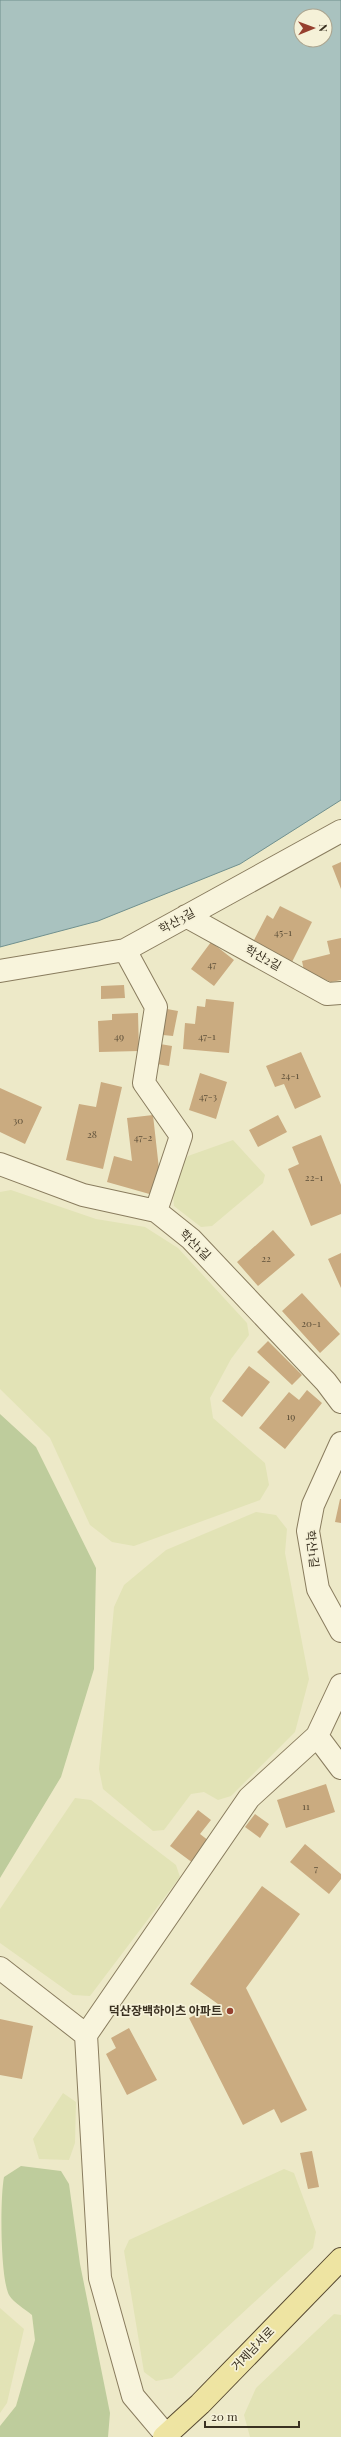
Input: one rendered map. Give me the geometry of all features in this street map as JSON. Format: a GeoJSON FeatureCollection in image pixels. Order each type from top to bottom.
{"type":"FeatureCollection","features":[{"type":"Feature","properties":{"kind":"main road","name":"거제남서로"},"geometry":{"type":"LineString","coordinates":[[165,2436],[200,2404],[341,2259]]}},
{"type":"Feature","properties":{"kind":"street","name":"학산3길"},"geometry":{"type":"LineString","coordinates":[[0,971],[125,950],[341,831]]}},
{"type":"Feature","properties":{"kind":"street","name":"학산2길"},"geometry":{"type":"LineString","coordinates":[[186,916],[327,994],[341,993]]}},
{"type":"Feature","properties":{"kind":"street"},"geometry":{"type":"LineString","coordinates":[[125,950],[156,1007],[144,1083],[181,1136],[156,1211]]}},
{"type":"Feature","properties":{"kind":"street","name":"학산1길"},"geometry":{"type":"LineString","coordinates":[[0,1164],[84,1195],[156,1211],[191,1239],[326,1382],[341,1402]]}},
{"type":"Feature","properties":{"kind":"street","name":"학산1길"},"geometry":{"type":"LineString","coordinates":[[341,1443],[312,1505],[308,1531],[318,1589],[341,1632]]}},
{"type":"Feature","properties":{"kind":"street"},"geometry":{"type":"LineString","coordinates":[[165,2436],[133,2396],[100,2278],[86,2035],[249,1798],[317,1736],[341,1685]]}},
{"type":"Feature","properties":{"kind":"street"},"geometry":{"type":"LineString","coordinates":[[317,1736],[341,1768]]}},
{"type":"Feature","properties":{"kind":"street"},"geometry":{"type":"LineString","coordinates":[[0,1968],[86,2035]]}},
{"type":"Feature","properties":{"kind":"green space"},"geometry":{"type":"Polygon","coordinates":[[[233,1140],[265,1175],[263,1183],[212,1226],[201,1227],[174,1206],[173,1194],[181,1165],[188,1156],[233,1140]]]}},
{"type":"Feature","properties":{"kind":"green space"},"geometry":{"type":"Polygon","coordinates":[[[11,1190],[96,1219],[145,1227],[178,1248],[247,1323],[249,1335],[231,1359],[210,1398],[213,1418],[265,1463],[269,1485],[260,1500],[134,1546],[112,1542],[90,1525],[50,1438],[0,1389],[0,1192],[11,1190]]]}},
{"type":"Feature","properties":{"kind":"green space"},"geometry":{"type":"Polygon","coordinates":[[[0,1414],[36,1447],[96,1568],[94,1669],[61,1777],[0,1878],[0,1414]]]}},
{"type":"Feature","properties":{"kind":"green space"},"geometry":{"type":"Polygon","coordinates":[[[256,1512],[276,1515],[287,1529],[285,1553],[309,1679],[295,1732],[231,1796],[218,1800],[204,1792],[191,1794],[164,1830],[153,1831],[103,1789],[99,1769],[114,1607],[124,1585],[166,1550],[256,1512]]]}},
{"type":"Feature","properties":{"kind":"green space"},"geometry":{"type":"Polygon","coordinates":[[[75,1798],[91,1800],[176,1865],[180,1877],[90,1996],[73,1995],[0,1943],[0,1909],[75,1798]]]}},
{"type":"Feature","properties":{"kind":"green space"},"geometry":{"type":"Polygon","coordinates":[[[63,2093],[76,2102],[75,2143],[69,2160],[39,2159],[33,2139],[63,2093]]]}},
{"type":"Feature","properties":{"kind":"green space"},"geometry":{"type":"Polygon","coordinates":[[[21,2166],[61,2171],[69,2184],[80,2264],[110,2413],[108,2437],[0,2437],[0,2426],[16,2406],[35,2340],[32,2315],[9,2295],[6,2286],[2,2255],[1,2219],[4,2177],[21,2166]]]}},
{"type":"Feature","properties":{"kind":"green space"},"geometry":{"type":"Polygon","coordinates":[[[284,2169],[294,2173],[316,2232],[313,2248],[172,2378],[156,2381],[144,2372],[124,2251],[129,2240],[284,2169]]]}},
{"type":"Feature","properties":{"kind":"green space"},"geometry":{"type":"Polygon","coordinates":[[[0,2308],[24,2329],[7,2403],[0,2413],[0,2308]]]}},
{"type":"Feature","properties":{"kind":"green space"},"geometry":{"type":"Polygon","coordinates":[[[334,2314],[341,2315],[341,2437],[250,2437],[244,2415],[256,2388],[334,2314]]]}},
{"type":"Feature","properties":{"kind":"water"},"geometry":{"type":"Polygon","coordinates":[[[0,0],[341,0],[341,800],[240,864],[98,921],[0,947],[0,0]]]}},
{"type":"Feature","properties":{"kind":"building"},"geometry":{"type":"Polygon","coordinates":[[[341,862],[341,889],[332,866],[341,862]]]}},
{"type":"Feature","properties":{"kind":"building"},"geometry":{"type":"Polygon","coordinates":[[[280,906],[312,922],[292,962],[253,942],[267,915],[273,919],[280,906]]]}},
{"type":"Feature","properties":{"kind":"building"},"geometry":{"type":"Polygon","coordinates":[[[341,938],[341,980],[331,982],[304,971],[302,961],[330,954],[327,941],[341,938]]]}},
{"type":"Feature","properties":{"kind":"building"},"geometry":{"type":"Polygon","coordinates":[[[211,942],[234,960],[214,986],[191,969],[211,942]]]}},
{"type":"Feature","properties":{"kind":"building"},"geometry":{"type":"Polygon","coordinates":[[[124,985],[125,998],[101,999],[101,986],[124,985]]]}},
{"type":"Feature","properties":{"kind":"building"},"geometry":{"type":"Polygon","coordinates":[[[206,999],[234,1002],[229,1053],[183,1049],[185,1023],[195,1024],[197,1006],[205,1007],[206,999]]]}},
{"type":"Feature","properties":{"kind":"building"},"geometry":{"type":"Polygon","coordinates":[[[167,1009],[178,1011],[173,1036],[163,1035],[167,1009]]]}},
{"type":"Feature","properties":{"kind":"building"},"geometry":{"type":"Polygon","coordinates":[[[138,1013],[139,1051],[99,1052],[98,1021],[112,1020],[112,1014],[138,1013]]]}},
{"type":"Feature","properties":{"kind":"building"},"geometry":{"type":"Polygon","coordinates":[[[160,1044],[172,1046],[169,1066],[157,1064],[160,1044]]]}},
{"type":"Feature","properties":{"kind":"building"},"geometry":{"type":"Polygon","coordinates":[[[301,1052],[321,1097],[295,1109],[284,1084],[275,1087],[266,1066],[301,1052]]]}},
{"type":"Feature","properties":{"kind":"building"},"geometry":{"type":"Polygon","coordinates":[[[200,1073],[227,1082],[216,1119],[189,1110],[200,1073]]]}},
{"type":"Feature","properties":{"kind":"building"},"geometry":{"type":"Polygon","coordinates":[[[101,1082],[122,1087],[103,1169],[66,1160],[79,1104],[96,1107],[101,1082]]]}},
{"type":"Feature","properties":{"kind":"building"},"geometry":{"type":"Polygon","coordinates":[[[0,1088],[42,1107],[25,1144],[0,1132],[0,1088]]]}},
{"type":"Feature","properties":{"kind":"building"},"geometry":{"type":"Polygon","coordinates":[[[153,1115],[159,1169],[153,1195],[107,1182],[114,1156],[132,1161],[127,1118],[153,1115]]]}},
{"type":"Feature","properties":{"kind":"building"},"geometry":{"type":"Polygon","coordinates":[[[278,1115],[287,1132],[258,1147],[249,1130],[278,1115]]]}},
{"type":"Feature","properties":{"kind":"building"},"geometry":{"type":"Polygon","coordinates":[[[321,1135],[341,1185],[341,1214],[311,1226],[288,1169],[299,1164],[292,1147],[321,1135]]]}},
{"type":"Feature","properties":{"kind":"building"},"geometry":{"type":"Polygon","coordinates":[[[273,1230],[295,1255],[258,1286],[237,1262],[273,1230]]]}},
{"type":"Feature","properties":{"kind":"building"},"geometry":{"type":"Polygon","coordinates":[[[341,1253],[341,1288],[328,1259],[341,1253]]]}},
{"type":"Feature","properties":{"kind":"building"},"geometry":{"type":"Polygon","coordinates":[[[302,1293],[340,1334],[320,1353],[282,1311],[302,1293]]]}},
{"type":"Feature","properties":{"kind":"building"},"geometry":{"type":"Polygon","coordinates":[[[268,1341],[302,1375],[292,1385],[257,1352],[268,1341]]]}},
{"type":"Feature","properties":{"kind":"building"},"geometry":{"type":"Polygon","coordinates":[[[249,1366],[270,1382],[242,1417],[222,1401],[249,1366]]]}},
{"type":"Feature","properties":{"kind":"building"},"geometry":{"type":"Polygon","coordinates":[[[307,1390],[322,1403],[285,1449],[259,1428],[289,1392],[299,1400],[307,1390]]]}},
{"type":"Feature","properties":{"kind":"building"},"geometry":{"type":"Polygon","coordinates":[[[341,1499],[341,1523],[335,1522],[341,1499]]]}},
{"type":"Feature","properties":{"kind":"building"},"geometry":{"type":"Polygon","coordinates":[[[326,1784],[335,1812],[286,1828],[277,1800],[326,1784]]]}},
{"type":"Feature","properties":{"kind":"building"},"geometry":{"type":"Polygon","coordinates":[[[198,1810],[211,1820],[200,1834],[209,1841],[193,1863],[170,1846],[198,1810]]]}},
{"type":"Feature","properties":{"kind":"building"},"geometry":{"type":"Polygon","coordinates":[[[255,1814],[269,1824],[260,1838],[245,1827],[255,1814]]]}},
{"type":"Feature","properties":{"kind":"building"},"geometry":{"type":"Polygon","coordinates":[[[305,1844],[341,1874],[341,1879],[329,1894],[290,1862],[305,1844]]]}},
{"type":"Feature","properties":{"kind":"building","name":"덕산장백하이츠 아파트"},"geometry":{"type":"Polygon","coordinates":[[[262,1886],[300,1914],[246,1988],[307,2110],[281,2123],[274,2109],[243,2125],[189,2018],[218,2004],[190,1984],[262,1886]]]}},
{"type":"Feature","properties":{"kind":"building"},"geometry":{"type":"Polygon","coordinates":[[[0,2019],[33,2026],[22,2079],[0,2075],[0,2019]]]}},
{"type":"Feature","properties":{"kind":"building"},"geometry":{"type":"Polygon","coordinates":[[[129,2028],[157,2080],[127,2095],[106,2054],[116,2048],[111,2038],[129,2028]]]}},
{"type":"Feature","properties":{"kind":"building"},"geometry":{"type":"Polygon","coordinates":[[[312,2151],[319,2187],[308,2189],[300,2153],[312,2151]]]}},
{"type":"Feature","properties":{"kind":"place","name":"덕산장백하이츠 아파트"},"geometry":{"type":"Point","coordinates":[230,2011]}}]}
